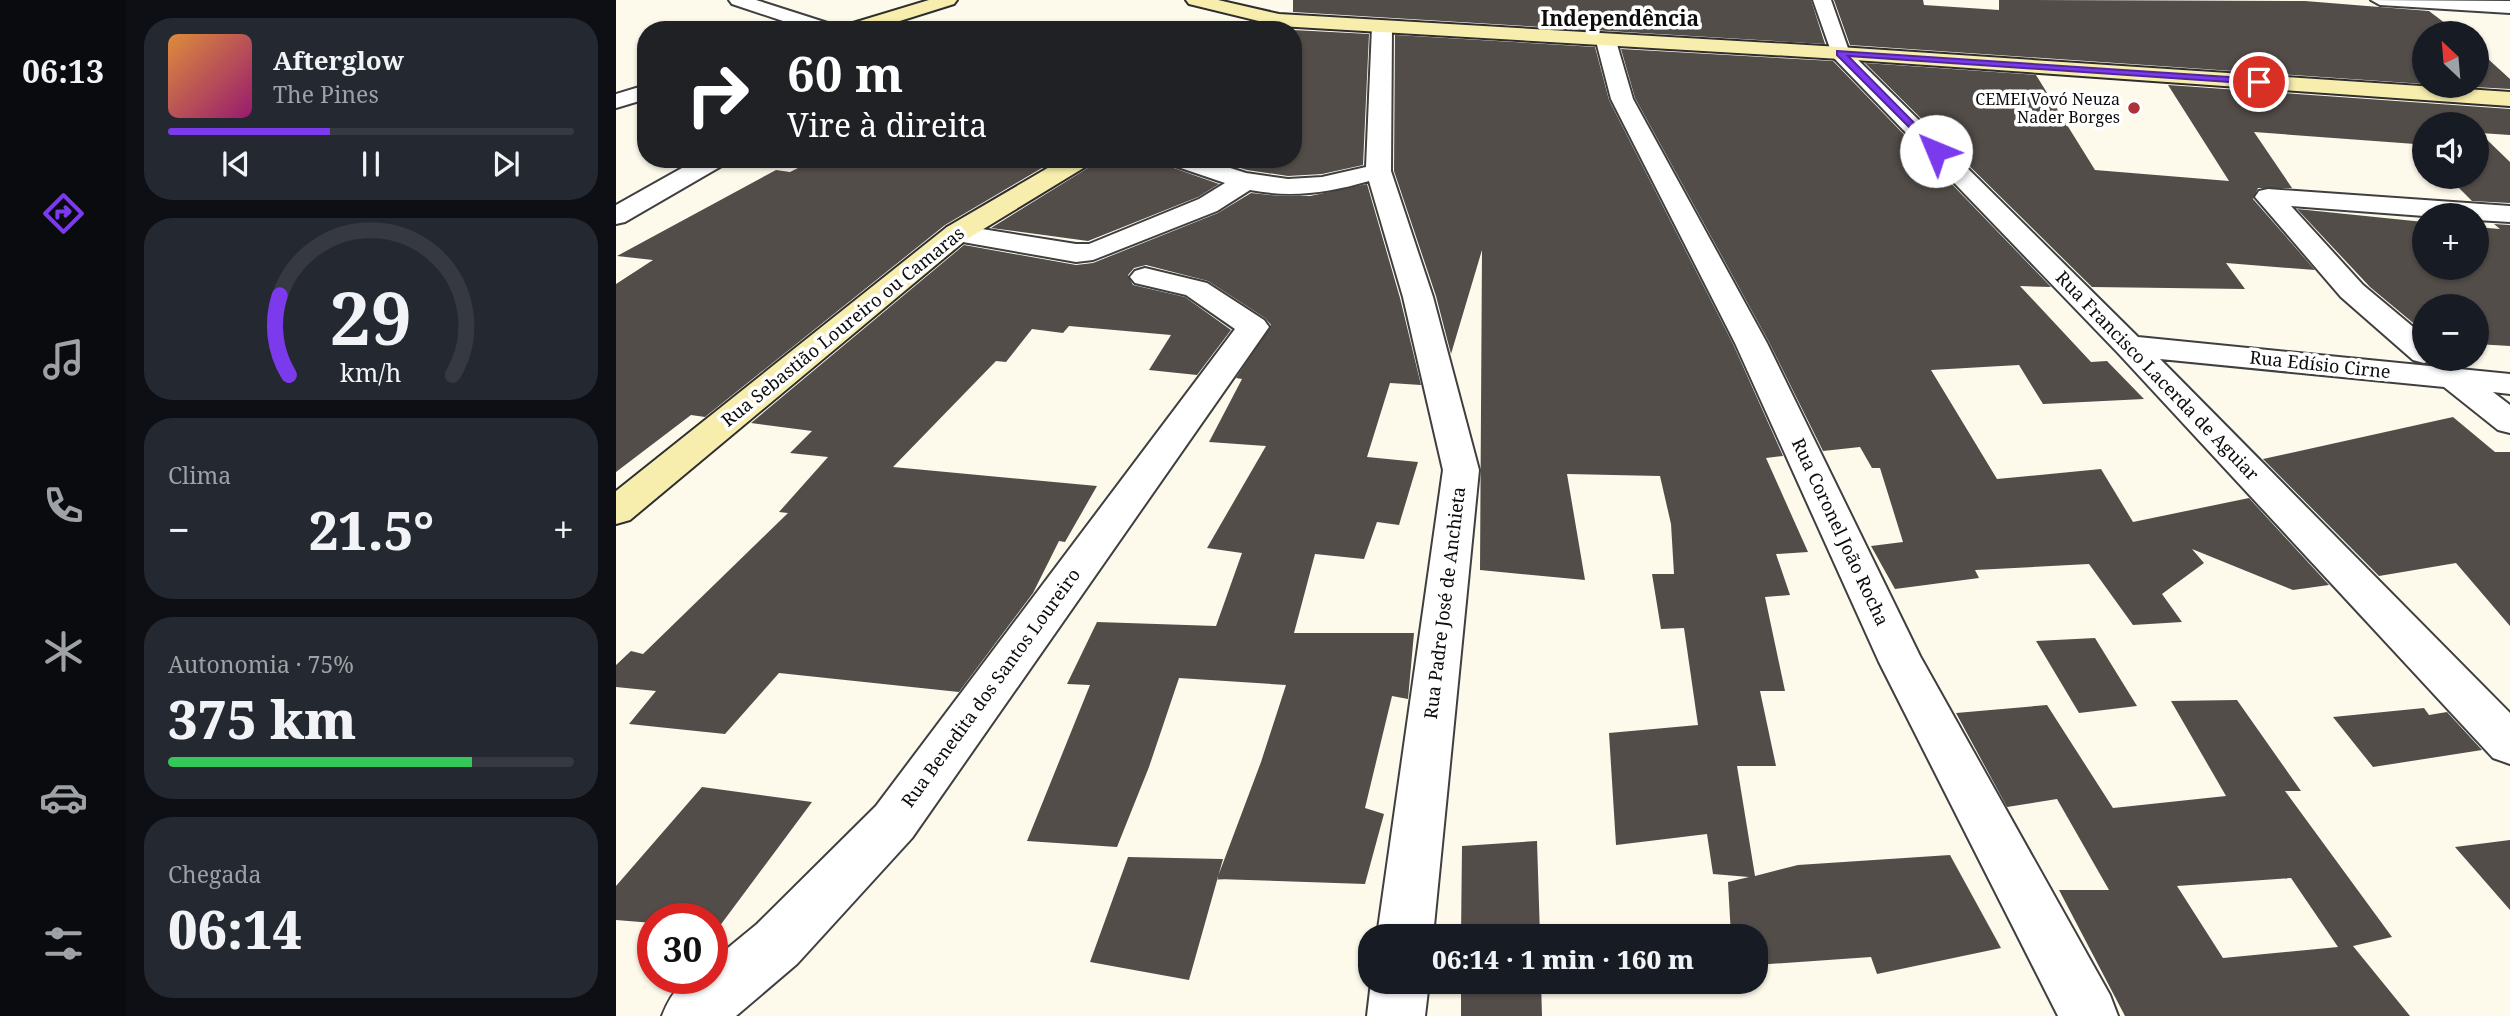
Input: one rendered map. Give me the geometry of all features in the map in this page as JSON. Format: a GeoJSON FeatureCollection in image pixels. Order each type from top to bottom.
{"type":"FeatureCollection","features":[{"type":"Feature","properties":{"kind":"street"},"geometry":{"type":"LineString","coordinates":[[738,0],[802,21]]}},
{"type":"Feature","properties":{"kind":"street"},"geometry":{"type":"LineString","coordinates":[[879,21],[948,0]]}},
{"type":"Feature","properties":{"kind":"street"},"geometry":{"type":"LineString","coordinates":[[1195,0],[1294,21]]}},
{"type":"Feature","properties":{"kind":"street","name":"Rua Francisco Lacerda de Aguiar"},"geometry":{"type":"LineString","coordinates":[[1822,0],[1840,53],[2129,346],[2510,744]]}},
{"type":"Feature","properties":{"kind":"street"},"geometry":{"type":"LineString","coordinates":[[2380,0],[2510,7]]}},
{"type":"Feature","properties":{"kind":"street"},"geometry":{"type":"LineString","coordinates":[[1302,22],[1840,53],[2510,99]]}},
{"type":"Feature","properties":{"kind":"street","name":"Rua Padre José de Anchieta"},"geometry":{"type":"LineString","coordinates":[[1382,27],[1378,171],[1418,297],[1461,470],[1406,924]]}},
{"type":"Feature","properties":{"kind":"street","name":"Rua Coronel João Rocha"},"geometry":{"type":"LineString","coordinates":[[1606,41],[1622,99],[1751,343],[1901,662],[2089,1016]]}},
{"type":"Feature","properties":{"kind":"street"},"geometry":{"type":"LineString","coordinates":[[616,101],[637,95]]}},
{"type":"Feature","properties":{"kind":"street"},"geometry":{"type":"LineString","coordinates":[[616,215],[700,168]]}},
{"type":"Feature","properties":{"kind":"street","name":"Rua Sebastião Loureiro ou Camaras"},"geometry":{"type":"LineString","coordinates":[[616,511],[957,233],[1066,168]]}},
{"type":"Feature","properties":{"kind":"street"},"geometry":{"type":"LineString","coordinates":[[1206,168],[1246,181],[1289,188],[1339,182],[1378,171]]}},
{"type":"Feature","properties":{"kind":"street"},"geometry":{"type":"LineString","coordinates":[[957,233],[1076,253],[1093,252],[1208,205],[1246,181]]}},
{"type":"Feature","properties":{"kind":"street"},"geometry":{"type":"LineString","coordinates":[[2412,344],[2351,291],[2269,197],[2510,214]]}},
{"type":"Feature","properties":{"kind":"street","name":"Rua Benedita dos Santos Loureiro"},"geometry":{"type":"LineString","coordinates":[[691,1016],[777,944],[894,822],[1253,327],[1196,289],[1145,277]]}},
{"type":"Feature","properties":{"kind":"street","name":"Rua Edísio Cirne"},"geometry":{"type":"LineString","coordinates":[[2129,346],[2412,367]]}},
{"type":"Feature","properties":{"kind":"street"},"geometry":{"type":"LineString","coordinates":[[2444,371],[2510,422]]}},
{"type":"Feature","properties":{"kind":"street","name":"Rua Edísio Cirne"},"geometry":{"type":"LineString","coordinates":[[2450,371],[2510,384]]}},
{"type":"Feature","properties":{"kind":"street"},"geometry":{"type":"LineString","coordinates":[[1396,1016],[1399,994]]}},
{"type":"Feature","properties":{"kind":"building"},"geometry":{"type":"Polygon","coordinates":[[[1293,0],[1811,0],[1825,44],[1293,12],[1293,0]]]}},
{"type":"Feature","properties":{"kind":"building"},"geometry":{"type":"Polygon","coordinates":[[[1834,0],[1923,0],[1924,5],[1999,10],[1999,0],[2305,1],[2429,11],[2442,21],[2412,21],[2412,83],[1850,45],[1834,0]]]}},
{"type":"Feature","properties":{"kind":"building"},"geometry":{"type":"Polygon","coordinates":[[[1302,30],[1369,34],[1363,165],[1322,174],[1288,176],[1240,168],[1302,168],[1302,30]]]}},
{"type":"Feature","properties":{"kind":"building"},"geometry":{"type":"Polygon","coordinates":[[[1395,35],[1595,47],[1609,100],[1733,344],[1783,456],[1766,458],[1808,552],[1776,554],[1790,595],[1765,597],[1785,691],[1760,691],[1776,766],[1737,766],[1755,876],[1798,865],[1950,855],[2001,948],[1877,974],[1871,957],[1768,964],[1768,924],[1730,924],[1728,882],[1749,877],[1713,874],[1707,834],[1616,845],[1609,733],[1698,725],[1684,628],[1661,629],[1652,574],[1674,574],[1671,524],[1660,476],[1567,474],[1585,580],[1480,570],[1482,250],[1451,354],[1436,296],[1394,171],[1395,35]]]}},
{"type":"Feature","properties":{"kind":"building"},"geometry":{"type":"Polygon","coordinates":[[[1621,49],[1833,61],[2051,287],[2020,286],[2091,362],[2107,361],[2144,399],[2043,404],[2019,365],[1931,370],[1997,479],[2101,469],[2133,522],[2249,498],[2329,585],[2293,590],[2192,549],[2204,563],[2162,594],[2182,622],[2133,625],[2089,564],[1975,570],[1979,578],[1895,589],[1871,546],[1903,542],[1880,468],[1872,468],[1860,447],[1823,451],[1769,342],[1635,98],[1621,49]]]}},
{"type":"Feature","properties":{"kind":"building"},"geometry":{"type":"Polygon","coordinates":[[[2489,60],[2510,79],[2510,89],[2489,88],[2489,60]]]}},
{"type":"Feature","properties":{"kind":"building"},"geometry":{"type":"Polygon","coordinates":[[[1865,63],[2036,75],[2095,170],[2229,181],[2168,85],[2510,109],[2510,135],[2489,134],[2489,112],[2412,112],[2412,144],[2254,132],[2292,188],[2258,188],[2253,199],[2315,270],[2226,263],[2245,289],[2092,287],[1865,63]]]}},
{"type":"Feature","properties":{"kind":"building"},"geometry":{"type":"Polygon","coordinates":[[[2489,142],[2510,162],[2510,203],[2472,201],[2460,189],[2489,189],[2489,142]]]}},
{"type":"Feature","properties":{"kind":"building"},"geometry":{"type":"Polygon","coordinates":[[[798,168],[1042,168],[945,225],[705,417],[691,415],[616,472],[616,284],[653,260],[617,256],[776,170],[790,172],[798,168]]]}},
{"type":"Feature","properties":{"kind":"building"},"geometry":{"type":"Polygon","coordinates":[[[1088,168],[1174,168],[1219,184],[1198,197],[1088,241],[991,228],[1088,168]]]}},
{"type":"Feature","properties":{"kind":"building"},"geometry":{"type":"Polygon","coordinates":[[[1367,184],[1400,298],[1421,385],[1390,383],[1367,457],[1418,462],[1399,525],[1377,522],[1364,559],[1315,554],[1294,633],[1414,633],[1408,699],[1392,696],[1365,808],[1384,814],[1365,884],[1217,879],[1261,762],[1286,685],[1179,678],[1149,767],[1117,847],[1027,841],[1090,685],[1067,684],[1097,622],[1216,626],[1242,553],[1207,548],[1266,446],[1209,442],[1242,379],[1236,378],[1271,325],[1265,318],[1208,281],[1146,265],[1134,268],[1128,275],[1133,285],[1185,297],[1231,330],[1197,375],[1149,370],[1171,335],[1069,326],[1063,333],[1032,329],[1006,362],[996,361],[893,467],[1097,486],[1065,542],[1059,541],[1033,593],[959,692],[779,673],[725,734],[629,724],[656,691],[616,687],[616,665],[631,651],[643,654],[788,513],[779,512],[828,457],[790,453],[812,431],[751,423],[964,245],[1076,265],[1093,263],[1218,213],[1251,193],[1310,196],[1367,184]]]}},
{"type":"Feature","properties":{"kind":"building"},"geometry":{"type":"Polygon","coordinates":[[[2297,209],[2412,221],[2412,280],[2489,280],[2489,228],[2500,229],[2494,224],[2510,225],[2510,346],[2489,345],[2489,294],[2412,294],[2412,322],[2370,287],[2297,209]]]}},
{"type":"Feature","properties":{"kind":"building"},"geometry":{"type":"Polygon","coordinates":[[[2453,417],[2495,452],[2510,452],[2510,626],[2456,563],[2379,576],[2263,459],[2453,417]]]}},
{"type":"Feature","properties":{"kind":"building"},"geometry":{"type":"Polygon","coordinates":[[[2095,638],[2137,706],[2079,713],[2036,641],[2095,638]]]}},
{"type":"Feature","properties":{"kind":"building"},"geometry":{"type":"Polygon","coordinates":[[[2237,700],[2301,791],[2285,791],[2392,937],[2353,946],[2410,1016],[2125,1016],[2059,890],[2109,890],[2057,799],[2007,807],[1956,713],[2047,705],[2113,808],[2226,796],[2171,701],[2237,700]],[[2291,878],[2177,886],[2223,958],[2338,947],[2291,878]]]}},
{"type":"Feature","properties":{"kind":"building"},"geometry":{"type":"Polygon","coordinates":[[[2424,708],[2429,715],[2447,712],[2482,750],[2373,767],[2333,717],[2424,708]]]}},
{"type":"Feature","properties":{"kind":"building"},"geometry":{"type":"Polygon","coordinates":[[[702,787],[812,802],[728,915],[728,903],[637,903],[637,922],[616,920],[616,886],[702,787]]]}},
{"type":"Feature","properties":{"kind":"building"},"geometry":{"type":"Polygon","coordinates":[[[2510,840],[2510,910],[2455,847],[2510,840]]]}},
{"type":"Feature","properties":{"kind":"building"},"geometry":{"type":"Polygon","coordinates":[[[1537,841],[1540,924],[1461,924],[1462,846],[1537,841]]]}},
{"type":"Feature","properties":{"kind":"building"},"geometry":{"type":"Polygon","coordinates":[[[1128,857],[1223,859],[1189,980],[1090,962],[1128,857]]]}},
{"type":"Feature","properties":{"kind":"building"},"geometry":{"type":"Polygon","coordinates":[[[1461,994],[1541,994],[1542,1016],[1461,1016],[1461,994]]]}},
{"type":"Feature","properties":{"kind":"place","name":"CEMEI Vovó Neuza Nader Borges"},"geometry":{"type":"Point","coordinates":[2134,108]}},
{"type":"Feature","properties":{"kind":"district","name":"Independência"},"geometry":{"type":"Point","coordinates":[1620,19]}},
{"type":"Feature","properties":{"kind":"route"},"geometry":{"type":"LineString","coordinates":[[1936,151],[1840,53],[2259,82]]}}]}
